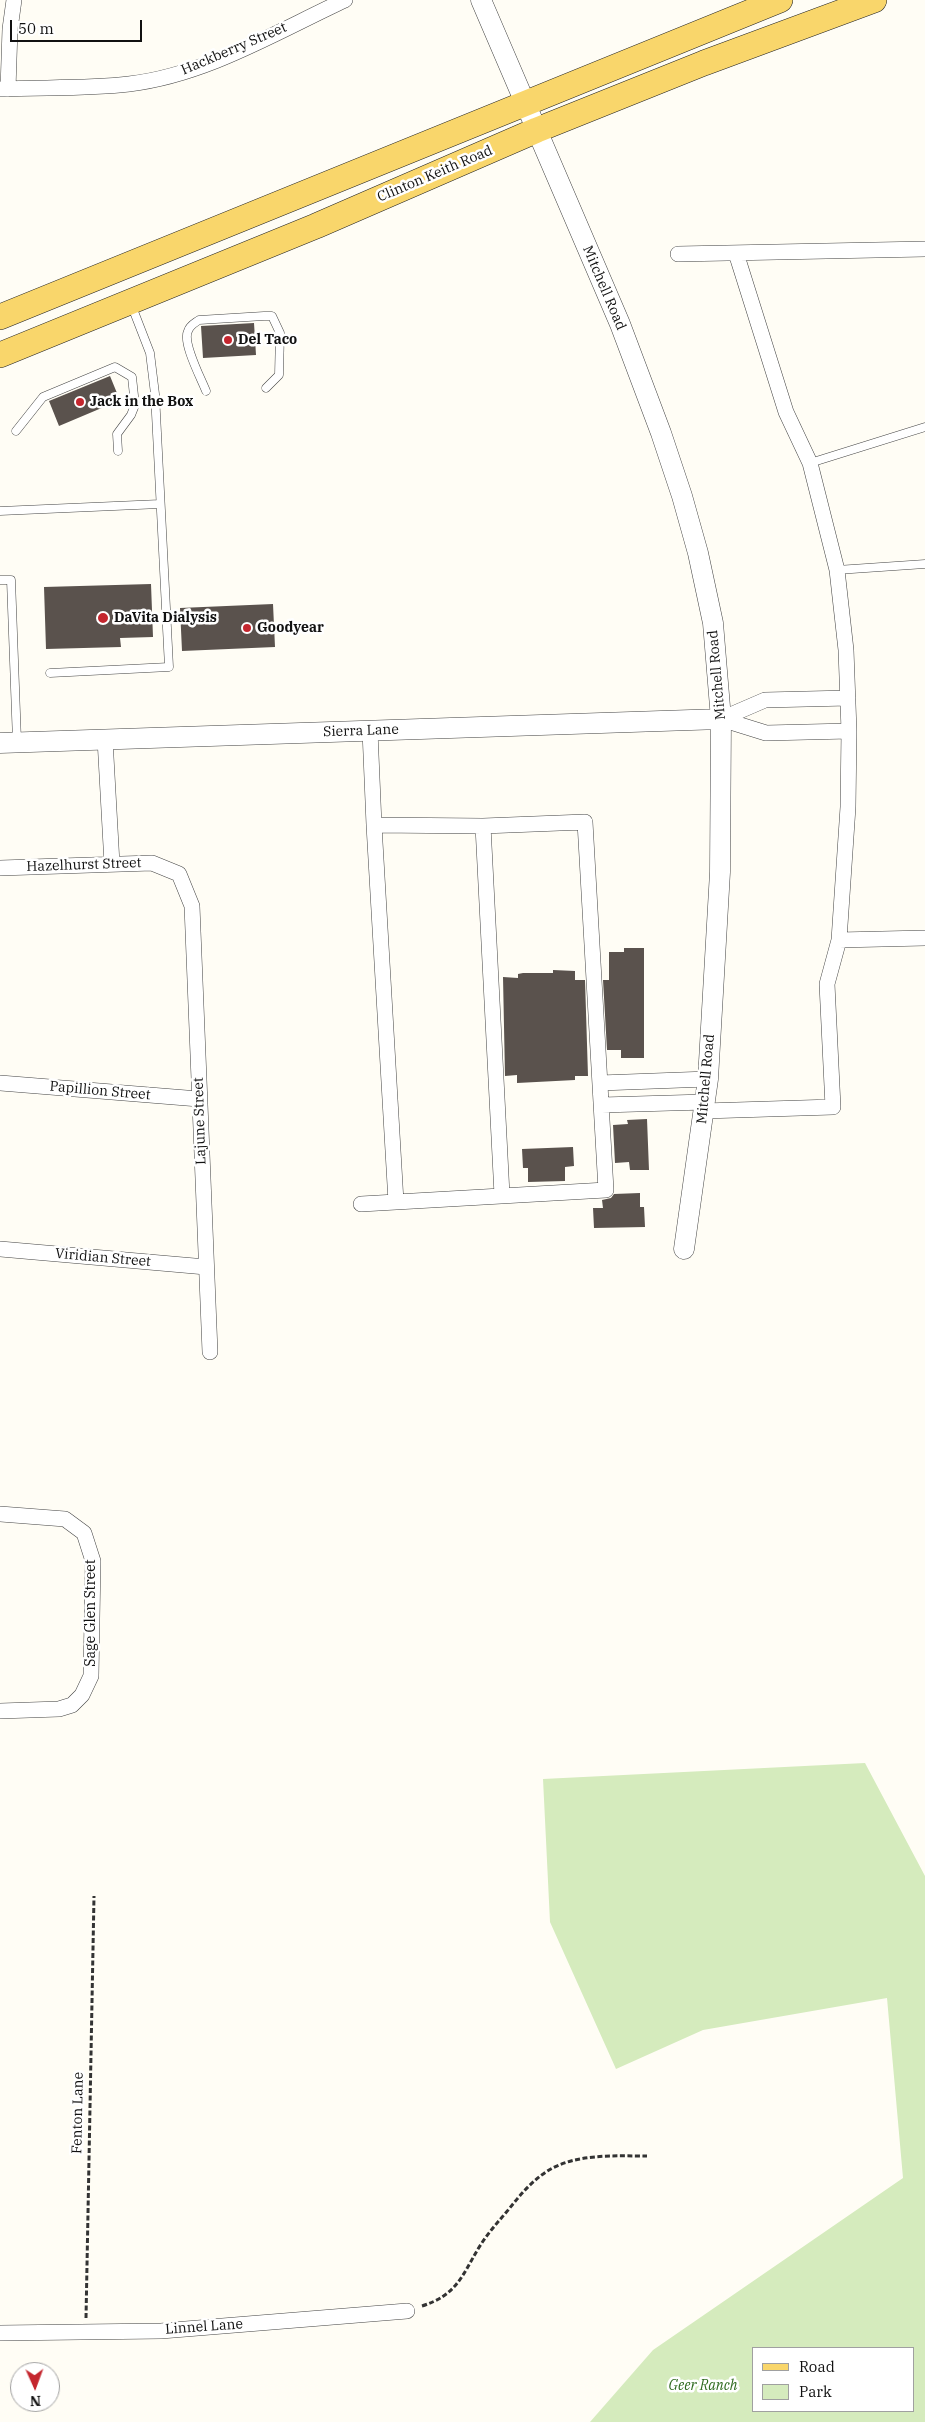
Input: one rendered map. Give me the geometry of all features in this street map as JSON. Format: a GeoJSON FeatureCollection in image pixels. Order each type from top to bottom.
{"type":"FeatureCollection","features":[{"type":"Feature","properties":{"kind":"main road"},"geometry":{"type":"LineString","coordinates":[[0,317],[780,0]]}},
{"type":"Feature","properties":{"kind":"main road","name":"Clinton Keith Road"},"geometry":{"type":"LineString","coordinates":[[0,355],[130,300],[316,226],[537,130],[704,63],[874,0]]}},
{"type":"Feature","properties":{"kind":"street"},"geometry":{"type":"LineString","coordinates":[[4,89],[14,0]]}},
{"type":"Feature","properties":{"kind":"street","name":"Hackberry Street"},"geometry":{"type":"LineString","coordinates":[[4,89],[129,84],[177,74],[220,59],[344,0]]}},
{"type":"Feature","properties":{"kind":"street","name":"Mitchell Road"},"geometry":{"type":"LineString","coordinates":[[481,0],[620,324],[661,433],[682,496],[698,553],[713,623],[721,719],[720,872],[708,1079],[684,1250]]}},
{"type":"Feature","properties":{"kind":"street"},"geometry":{"type":"LineString","coordinates":[[678,254],[925,249]]}},
{"type":"Feature","properties":{"kind":"street"},"geometry":{"type":"LineString","coordinates":[[602,1105],[833,1107],[827,984],[839,940],[848,807],[849,731],[846,650],[837,570],[810,463],[786,412],[736,253]]}},
{"type":"Feature","properties":{"kind":"street"},"geometry":{"type":"LineString","coordinates":[[721,719],[765,700],[848,698]]}},
{"type":"Feature","properties":{"kind":"street"},"geometry":{"type":"LineString","coordinates":[[721,719],[766,733],[849,731]]}},
{"type":"Feature","properties":{"kind":"street","name":"Sierra Lane"},"geometry":{"type":"LineString","coordinates":[[8,743],[721,719]]}},
{"type":"Feature","properties":{"kind":"street"},"geometry":{"type":"LineString","coordinates":[[370,731],[396,1202]]}},
{"type":"Feature","properties":{"kind":"street"},"geometry":{"type":"LineString","coordinates":[[105,740],[112,864]]}},
{"type":"Feature","properties":{"kind":"street"},"geometry":{"type":"LineString","coordinates":[[361,1204],[502,1194],[606,1190],[585,822],[482,826],[374,825]]}},
{"type":"Feature","properties":{"kind":"street"},"geometry":{"type":"LineString","coordinates":[[482,826],[502,1194]]}},
{"type":"Feature","properties":{"kind":"street","name":"Hazelhurst Street"},"geometry":{"type":"LineString","coordinates":[[0,868],[152,863],[179,874],[186,891]]}},
{"type":"Feature","properties":{"kind":"street","name":"Lajune Street"},"geometry":{"type":"LineString","coordinates":[[186,891],[192,906],[210,1352]]}},
{"type":"Feature","properties":{"kind":"street"},"geometry":{"type":"LineString","coordinates":[[839,940],[925,938]]}},
{"type":"Feature","properties":{"kind":"street"},"geometry":{"type":"LineString","coordinates":[[600,1083],[708,1079]]}},
{"type":"Feature","properties":{"kind":"street","name":"Papillion Street"},"geometry":{"type":"LineString","coordinates":[[0,1083],[199,1099]]}},
{"type":"Feature","properties":{"kind":"street","name":"Viridian Street"},"geometry":{"type":"LineString","coordinates":[[0,1249],[206,1266]]}},
{"type":"Feature","properties":{"kind":"street","name":"Sage Glen Street"},"geometry":{"type":"LineString","coordinates":[[0,1514],[65,1519],[84,1533],[94,1561],[91,1676],[82,1695],[72,1705],[59,1709],[0,1711]]}},
{"type":"Feature","properties":{"kind":"street","name":"Linnel Lane"},"geometry":{"type":"LineString","coordinates":[[0,2333],[161,2331],[407,2311]]}},
{"type":"Feature","properties":{"kind":"lane"},"geometry":{"type":"LineString","coordinates":[[50,673],[169,667],[156,415],[150,353],[130,300]]}},
{"type":"Feature","properties":{"kind":"lane"},"geometry":{"type":"LineString","coordinates":[[206,391],[186,340],[187,331],[192,324],[199,320],[272,316],[280,333],[279,376],[266,388]]}},
{"type":"Feature","properties":{"kind":"lane"},"geometry":{"type":"LineString","coordinates":[[16,431],[43,397],[115,367],[132,377],[135,393],[135,406],[131,415],[117,434],[118,451]]}},
{"type":"Feature","properties":{"kind":"lane"},"geometry":{"type":"LineString","coordinates":[[810,463],[925,427]]}},
{"type":"Feature","properties":{"kind":"lane"},"geometry":{"type":"LineString","coordinates":[[0,511],[160,504]]}},
{"type":"Feature","properties":{"kind":"lane"},"geometry":{"type":"LineString","coordinates":[[837,570],[925,564]]}},
{"type":"Feature","properties":{"kind":"lane"},"geometry":{"type":"LineString","coordinates":[[0,580],[10,580],[8,743]]}},
{"type":"Feature","properties":{"kind":"path","name":"Fenton Lane"},"geometry":{"type":"LineString","coordinates":[[86,2331],[94,1896]]}},
{"type":"Feature","properties":{"kind":"path"},"geometry":{"type":"LineString","coordinates":[[407,2311],[434,2302],[454,2289],[484,2240],[528,2186],[548,2171],[572,2161],[616,2156],[647,2156]]}},
{"type":"Feature","properties":{"kind":"green space","name":"Geer Ranch"},"geometry":{"type":"Polygon","coordinates":[[[865,1763],[925,1876],[925,2422],[590,2422],[653,2350],[903,2178],[887,1998],[703,2030],[616,2069],[550,1922],[543,1779],[865,1763]]]}},
{"type":"Feature","properties":{"kind":"building","name":"Del Taco"},"geometry":{"type":"Polygon","coordinates":[[[254,323],[256,355],[203,358],[201,326],[254,323]]]}},
{"type":"Feature","properties":{"kind":"building","name":"Jack in the Box"},"geometry":{"type":"Polygon","coordinates":[[[110,376],[119,398],[103,405],[104,407],[59,426],[49,401],[110,376]]]}},
{"type":"Feature","properties":{"kind":"building"},"geometry":{"type":"Polygon","coordinates":[[[151,584],[153,637],[120,638],[121,647],[46,649],[44,587],[151,584]]]}},
{"type":"Feature","properties":{"kind":"building"},"geometry":{"type":"Polygon","coordinates":[[[273,604],[275,647],[182,651],[180,608],[273,604]]]}},
{"type":"Feature","properties":{"kind":"building"},"geometry":{"type":"Polygon","coordinates":[[[624,948],[644,948],[644,1058],[621,1058],[621,1050],[607,1050],[603,980],[609,980],[609,952],[624,952],[624,948]]]}},
{"type":"Feature","properties":{"kind":"building"},"geometry":{"type":"Polygon","coordinates":[[[553,970],[575,971],[575,980],[585,980],[588,1076],[575,1076],[575,1080],[517,1083],[517,1075],[505,1076],[503,977],[518,978],[518,974],[553,973],[553,970]]]}},
{"type":"Feature","properties":{"kind":"building"},"geometry":{"type":"Polygon","coordinates":[[[647,1119],[649,1170],[630,1170],[629,1162],[615,1163],[613,1125],[628,1124],[627,1120],[647,1119]]]}},
{"type":"Feature","properties":{"kind":"building"},"geometry":{"type":"Polygon","coordinates":[[[573,1147],[574,1166],[565,1167],[565,1181],[528,1182],[528,1168],[523,1168],[522,1149],[573,1147]]]}},
{"type":"Feature","properties":{"kind":"building"},"geometry":{"type":"Polygon","coordinates":[[[640,1193],[640,1207],[644,1207],[645,1227],[594,1228],[593,1208],[603,1208],[602,1200],[611,1198],[614,1194],[640,1193]]]}},
{"type":"Feature","properties":{"kind":"place","name":"Del Taco"},"geometry":{"type":"Point","coordinates":[228,340]}},
{"type":"Feature","properties":{"kind":"place","name":"Jack in the Box"},"geometry":{"type":"Point","coordinates":[80,402]}},
{"type":"Feature","properties":{"kind":"place","name":"DaVita Dialysis"},"geometry":{"type":"Point","coordinates":[103,618]}},
{"type":"Feature","properties":{"kind":"place","name":"Goodyear"},"geometry":{"type":"Point","coordinates":[247,628]}}]}
